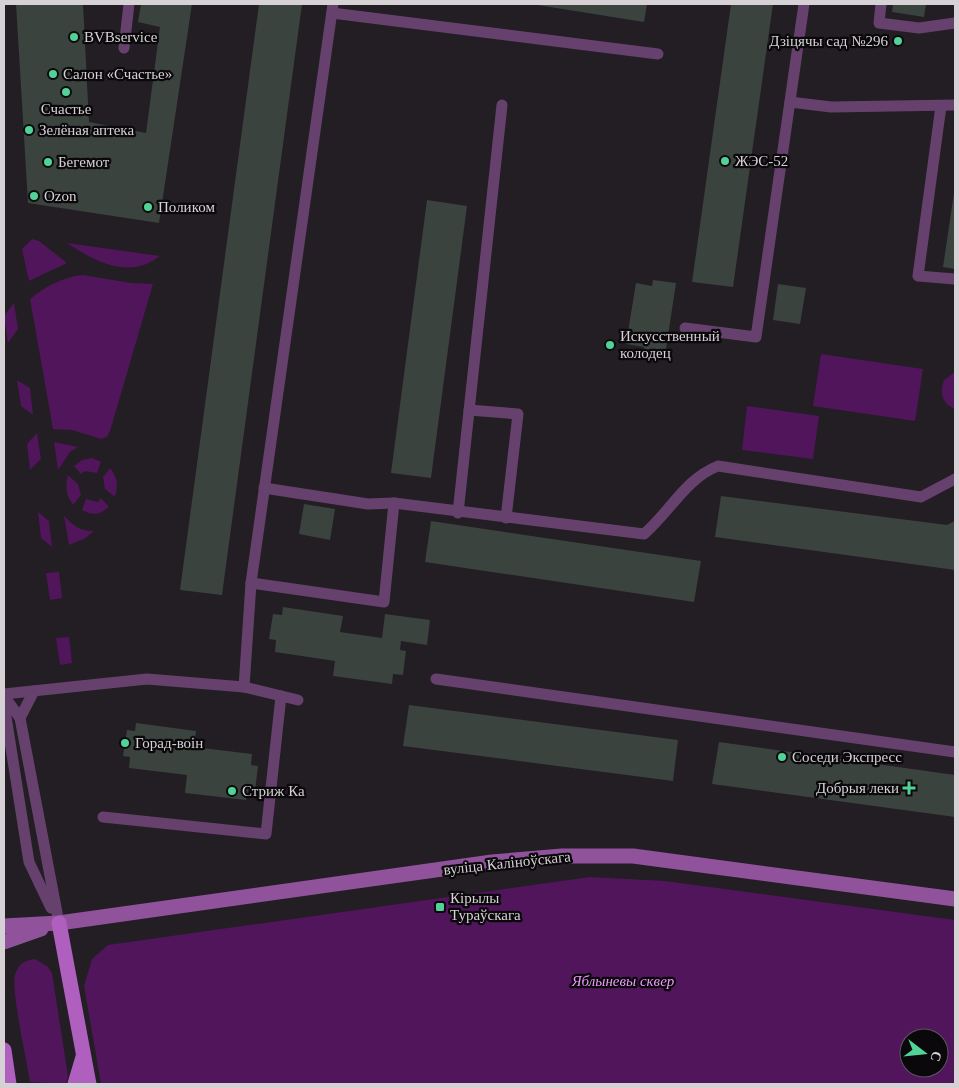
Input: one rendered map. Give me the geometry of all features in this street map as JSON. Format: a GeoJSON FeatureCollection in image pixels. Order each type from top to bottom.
{"type":"FeatureCollection","features":[{"type":"Feature","properties":{"kind":"main road","name":"вуліца Каліноўскага"},"geometry":{"type":"LineString","coordinates":[[4,926],[58,923],[492,862],[596,855],[664,859],[955,899]]}},
{"type":"Feature","properties":{"kind":"main road","name":"вуліца Каліноўскага"},"geometry":{"type":"LineString","coordinates":[[4,942],[58,923]]}},
{"type":"Feature","properties":{"kind":"main road"},"geometry":{"type":"LineString","coordinates":[[58,923],[89,1084]]}},
{"type":"Feature","properties":{"kind":"main road"},"geometry":{"type":"LineString","coordinates":[[4,1050],[9,1084]]}},
{"type":"Feature","properties":{"kind":"main road"},"geometry":{"type":"LineString","coordinates":[[75,1084],[84,1053]]}},
{"type":"Feature","properties":{"kind":"main road"},"geometry":{"type":"LineString","coordinates":[[6,1067],[20,1084]]}},
{"type":"Feature","properties":{"kind":"lane"},"geometry":{"type":"LineString","coordinates":[[124,48],[129,4]]}},
{"type":"Feature","properties":{"kind":"lane"},"geometry":{"type":"LineString","coordinates":[[685,328],[756,337],[804,4]]}},
{"type":"Feature","properties":{"kind":"lane"},"geometry":{"type":"LineString","coordinates":[[881,4],[879,23],[919,28],[955,23]]}},
{"type":"Feature","properties":{"kind":"lane"},"geometry":{"type":"LineString","coordinates":[[244,687],[251,584],[332,8],[658,54]]}},
{"type":"Feature","properties":{"kind":"lane"},"geometry":{"type":"LineString","coordinates":[[790,102],[831,107],[955,106]]}},
{"type":"Feature","properties":{"kind":"lane"},"geometry":{"type":"LineString","coordinates":[[458,512],[502,105]]}},
{"type":"Feature","properties":{"kind":"lane"},"geometry":{"type":"LineString","coordinates":[[940,106],[918,276],[955,279]]}},
{"type":"Feature","properties":{"kind":"lane"},"geometry":{"type":"LineString","coordinates":[[469,410],[518,414],[506,518]]}},
{"type":"Feature","properties":{"kind":"lane"},"geometry":{"type":"LineString","coordinates":[[264,488],[368,504],[394,503],[644,534],[656,524],[703,472],[718,466],[920,496],[955,479]]}},
{"type":"Feature","properties":{"kind":"lane"},"geometry":{"type":"LineString","coordinates":[[251,584],[384,602],[394,503]]}},
{"type":"Feature","properties":{"kind":"lane"},"geometry":{"type":"LineString","coordinates":[[58,923],[20,718],[4,695],[148,679],[244,687],[298,700]]}},
{"type":"Feature","properties":{"kind":"lane"},"geometry":{"type":"LineString","coordinates":[[436,679],[955,752]]}},
{"type":"Feature","properties":{"kind":"lane"},"geometry":{"type":"LineString","coordinates":[[20,718],[34,691]]}},
{"type":"Feature","properties":{"kind":"lane"},"geometry":{"type":"LineString","coordinates":[[103,817],[266,834],[281,696]]}},
{"type":"Feature","properties":{"kind":"lane"},"geometry":{"type":"LineString","coordinates":[[4,704],[29,862],[58,923]]}},
{"type":"Feature","properties":{"kind":"green space"},"geometry":{"type":"Polygon","coordinates":[[[32,239],[39,241],[67,263],[29,281],[22,249],[32,239]]]}},
{"type":"Feature","properties":{"kind":"green space"},"geometry":{"type":"Polygon","coordinates":[[[67,243],[160,256],[150,263],[133,267],[113,266],[84,254],[67,243]]]}},
{"type":"Feature","properties":{"kind":"green space"},"geometry":{"type":"Polygon","coordinates":[[[83,275],[131,283],[153,284],[110,431],[107,437],[101,439],[72,430],[53,429],[30,299],[55,283],[83,275]]]}},
{"type":"Feature","properties":{"kind":"green space"},"geometry":{"type":"Polygon","coordinates":[[[14,303],[18,329],[8,343],[4,316],[14,303]]]}},
{"type":"Feature","properties":{"kind":"green space"},"geometry":{"type":"Polygon","coordinates":[[[821,354],[923,369],[915,421],[813,406],[821,354]]]}},
{"type":"Feature","properties":{"kind":"green space"},"geometry":{"type":"Polygon","coordinates":[[[955,372],[955,409],[944,401],[942,389],[944,380],[955,372]]]}},
{"type":"Feature","properties":{"kind":"green space"},"geometry":{"type":"Polygon","coordinates":[[[17,380],[30,388],[33,415],[21,406],[17,380]]]}},
{"type":"Feature","properties":{"kind":"green space"},"geometry":{"type":"Polygon","coordinates":[[[747,406],[819,416],[813,459],[742,450],[747,406]]]}},
{"type":"Feature","properties":{"kind":"green space"},"geometry":{"type":"Polygon","coordinates":[[[37,433],[41,459],[30,470],[27,444],[37,433]]]}},
{"type":"Feature","properties":{"kind":"green space"},"geometry":{"type":"Polygon","coordinates":[[[54,442],[78,447],[70,452],[58,470],[54,442]]]}},
{"type":"Feature","properties":{"kind":"green space"},"geometry":{"type":"Polygon","coordinates":[[[92,458],[101,462],[97,473],[85,471],[81,474],[74,466],[82,460],[92,458]]]}},
{"type":"Feature","properties":{"kind":"green space"},"geometry":{"type":"Polygon","coordinates":[[[110,468],[117,482],[115,497],[105,489],[103,477],[110,468]]]}},
{"type":"Feature","properties":{"kind":"green space"},"geometry":{"type":"Polygon","coordinates":[[[68,475],[78,484],[81,495],[73,505],[67,491],[68,475]]]}},
{"type":"Feature","properties":{"kind":"green space"},"geometry":{"type":"Polygon","coordinates":[[[101,498],[109,507],[105,510],[93,514],[82,510],[86,499],[98,502],[101,498]]]}},
{"type":"Feature","properties":{"kind":"green space"},"geometry":{"type":"Polygon","coordinates":[[[38,512],[49,521],[52,547],[41,538],[38,512]]]}},
{"type":"Feature","properties":{"kind":"green space"},"geometry":{"type":"Polygon","coordinates":[[[64,516],[78,527],[94,531],[84,539],[69,545],[64,516]]]}},
{"type":"Feature","properties":{"kind":"green space"},"geometry":{"type":"Polygon","coordinates":[[[59,572],[62,598],[50,600],[46,573],[59,572]]]}},
{"type":"Feature","properties":{"kind":"green space"},"geometry":{"type":"Polygon","coordinates":[[[69,637],[72,663],[60,665],[56,638],[69,637]]]}},
{"type":"Feature","properties":{"kind":"green space","name":"Яблыневы сквер"},"geometry":{"type":"Polygon","coordinates":[[[590,877],[665,881],[955,920],[955,1084],[101,1084],[84,986],[92,959],[108,945],[590,877]]]}},
{"type":"Feature","properties":{"kind":"green space"},"geometry":{"type":"Polygon","coordinates":[[[35,959],[47,966],[52,973],[68,1076],[66,1084],[30,1082],[14,984],[16,971],[20,965],[28,960],[35,959]]]}},
{"type":"Feature","properties":{"kind":"building","name":"Салон «Счастье»"},"geometry":{"type":"Polygon","coordinates":[[[16,4],[83,4],[89,122],[146,133],[160,27],[138,22],[141,4],[192,4],[159,223],[28,203],[16,4]]]}},
{"type":"Feature","properties":{"kind":"building"},"geometry":{"type":"Polygon","coordinates":[[[259,4],[302,4],[222,595],[180,590],[259,4]]]}},
{"type":"Feature","properties":{"kind":"building"},"geometry":{"type":"Polygon","coordinates":[[[531,4],[647,4],[644,22],[531,4]]]}},
{"type":"Feature","properties":{"kind":"building"},"geometry":{"type":"Polygon","coordinates":[[[731,4],[773,4],[733,287],[692,282],[731,4]]]}},
{"type":"Feature","properties":{"kind":"building"},"geometry":{"type":"Polygon","coordinates":[[[893,4],[926,4],[924,17],[892,12],[893,4]]]}},
{"type":"Feature","properties":{"kind":"building"},"geometry":{"type":"Polygon","coordinates":[[[955,193],[955,269],[943,267],[955,193]]]}},
{"type":"Feature","properties":{"kind":"building"},"geometry":{"type":"Polygon","coordinates":[[[427,200],[467,206],[431,478],[391,473],[427,200]]]}},
{"type":"Feature","properties":{"kind":"building"},"geometry":{"type":"Polygon","coordinates":[[[653,280],[676,283],[665,356],[643,353],[644,347],[626,344],[636,283],[652,286],[653,280]]]}},
{"type":"Feature","properties":{"kind":"building"},"geometry":{"type":"Polygon","coordinates":[[[778,284],[806,288],[800,324],[773,320],[778,284]]]}},
{"type":"Feature","properties":{"kind":"building"},"geometry":{"type":"Polygon","coordinates":[[[721,496],[947,525],[955,521],[955,570],[715,537],[721,496]]]}},
{"type":"Feature","properties":{"kind":"building"},"geometry":{"type":"Polygon","coordinates":[[[304,504],[335,509],[330,540],[299,534],[304,504]]]}},
{"type":"Feature","properties":{"kind":"building"},"geometry":{"type":"Polygon","coordinates":[[[431,521],[701,561],[694,602],[425,562],[431,521]]]}},
{"type":"Feature","properties":{"kind":"building"},"geometry":{"type":"Polygon","coordinates":[[[283,607],[343,616],[340,632],[382,638],[385,614],[430,620],[427,645],[401,641],[400,650],[406,651],[403,675],[393,674],[392,684],[333,676],[335,661],[275,652],[276,640],[269,639],[273,614],[282,615],[283,607]]]}},
{"type":"Feature","properties":{"kind":"building"},"geometry":{"type":"Polygon","coordinates":[[[409,705],[678,740],[673,781],[403,746],[409,705]]]}},
{"type":"Feature","properties":{"kind":"building"},"geometry":{"type":"Polygon","coordinates":[[[136,723],[196,731],[194,747],[252,754],[251,765],[258,766],[255,791],[248,790],[246,800],[185,793],[187,775],[129,768],[130,757],[123,756],[127,730],[135,731],[136,723]]]}},
{"type":"Feature","properties":{"kind":"building"},"geometry":{"type":"Polygon","coordinates":[[[719,742],[955,775],[955,817],[712,784],[719,742]]]}},
{"type":"Feature","properties":{"kind":"place","name":"BVBservice"},"geometry":{"type":"Point","coordinates":[74,37]}},
{"type":"Feature","properties":{"kind":"place","name":"Дзіцячы сад №296"},"geometry":{"type":"Point","coordinates":[898,41]}},
{"type":"Feature","properties":{"kind":"place","name":"Салон «Счастье»"},"geometry":{"type":"Point","coordinates":[53,74]}},
{"type":"Feature","properties":{"kind":"place","name":"Счастье"},"geometry":{"type":"Point","coordinates":[66,92]}},
{"type":"Feature","properties":{"kind":"place","name":"Зелёная аптека"},"geometry":{"type":"Point","coordinates":[29,130]}},
{"type":"Feature","properties":{"kind":"place","name":"ЖЭС-52"},"geometry":{"type":"Point","coordinates":[725,161]}},
{"type":"Feature","properties":{"kind":"place","name":"Бегемот"},"geometry":{"type":"Point","coordinates":[48,162]}},
{"type":"Feature","properties":{"kind":"place","name":"Ozon"},"geometry":{"type":"Point","coordinates":[34,196]}},
{"type":"Feature","properties":{"kind":"place","name":"Поликом"},"geometry":{"type":"Point","coordinates":[148,207]}},
{"type":"Feature","properties":{"kind":"place","name":"Искусственный колодец"},"geometry":{"type":"Point","coordinates":[610,345]}},
{"type":"Feature","properties":{"kind":"place","name":"Горад-воін"},"geometry":{"type":"Point","coordinates":[125,743]}},
{"type":"Feature","properties":{"kind":"place","name":"Соседи Экспресс"},"geometry":{"type":"Point","coordinates":[782,757]}},
{"type":"Feature","properties":{"kind":"place","name":"Добрыя леки"},"geometry":{"type":"Point","coordinates":[909,788]}},
{"type":"Feature","properties":{"kind":"place","name":"Стриж Ка"},"geometry":{"type":"Point","coordinates":[232,791]}},
{"type":"Feature","properties":{"kind":"place","name":"Кірылы Тураўскага"},"geometry":{"type":"Point","coordinates":[440,907]}}]}
